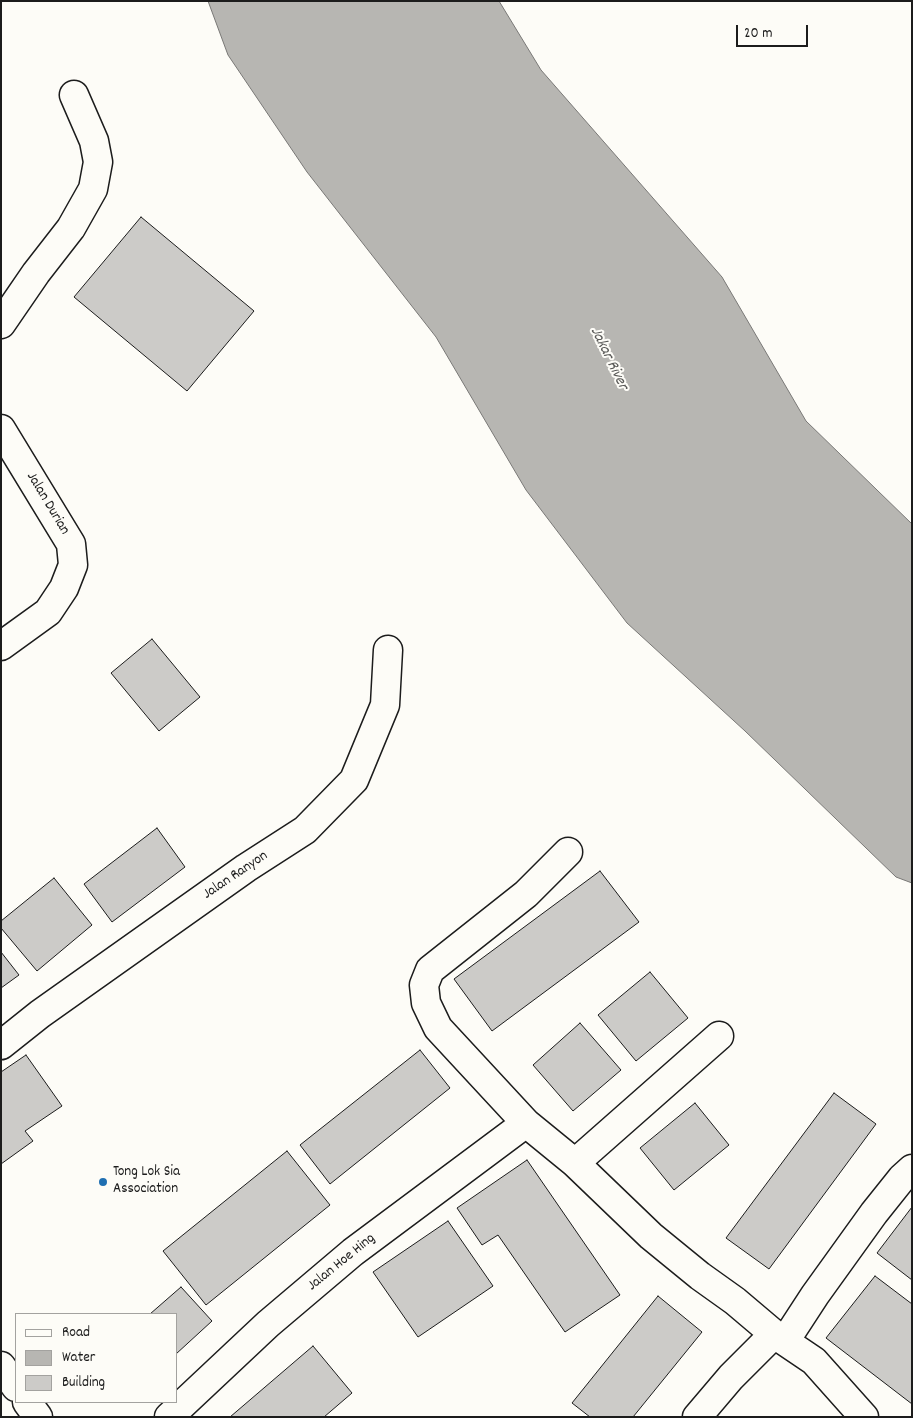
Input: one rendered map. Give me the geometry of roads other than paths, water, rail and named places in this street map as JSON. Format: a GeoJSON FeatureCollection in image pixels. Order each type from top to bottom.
{"type":"FeatureCollection","features":[{"type":"Feature","properties":{"kind":"street"},"geometry":{"type":"LineString","coordinates":[[1,324],[36,273],[71,228],[93,189],[98,162],[94,141],[74,95]]}},
{"type":"Feature","properties":{"kind":"street","name":"Jalan Durian"},"geometry":{"type":"LineString","coordinates":[[1,429],[71,544],[73,565],[64,588],[48,612],[1,646]]}},
{"type":"Feature","properties":{"kind":"street","name":"Jalan Ranyon"},"geometry":{"type":"LineString","coordinates":[[1,1045],[40,1014],[246,868],[305,830],[354,780],[384,705],[388,650]]}},
{"type":"Feature","properties":{"kind":"street"},"geometry":{"type":"LineString","coordinates":[[568,852],[526,894],[430,970],[424,985],[426,1003],[438,1028],[526,1123],[575,1163],[651,1236],[779,1337],[814,1361],[864,1417]]}},
{"type":"Feature","properties":{"kind":"street"},"geometry":{"type":"LineString","coordinates":[[575,1163],[719,1036]]}},
{"type":"Feature","properties":{"kind":"street","name":"Jalan Hoe Hing"},"geometry":{"type":"LineString","coordinates":[[169,1417],[268,1324],[353,1252],[526,1123]]}},
{"type":"Feature","properties":{"kind":"street"},"geometry":{"type":"LineString","coordinates":[[697,1417],[731,1377],[779,1337],[815,1295],[902,1178],[912,1170]]}},
{"type":"Feature","properties":{"kind":"street"},"geometry":{"type":"LineString","coordinates":[[1,1366],[15,1386]]}},
{"type":"Feature","properties":{"kind":"street"},"geometry":{"type":"LineString","coordinates":[[28,1403],[38,1417]]}},
{"type":"Feature","properties":{"kind":"water","name":"Jakar River"},"geometry":{"type":"Polygon","coordinates":[[[208,1],[499,1],[541,70],[722,277],[806,421],[912,524],[912,883],[896,877],[745,731],[627,623],[526,490],[436,337],[307,172],[228,55],[208,1]]]}},
{"type":"Feature","properties":{"kind":"place","name":"Tong Lok Sia Association"},"geometry":{"type":"Point","coordinates":[103,1182]}}]}
